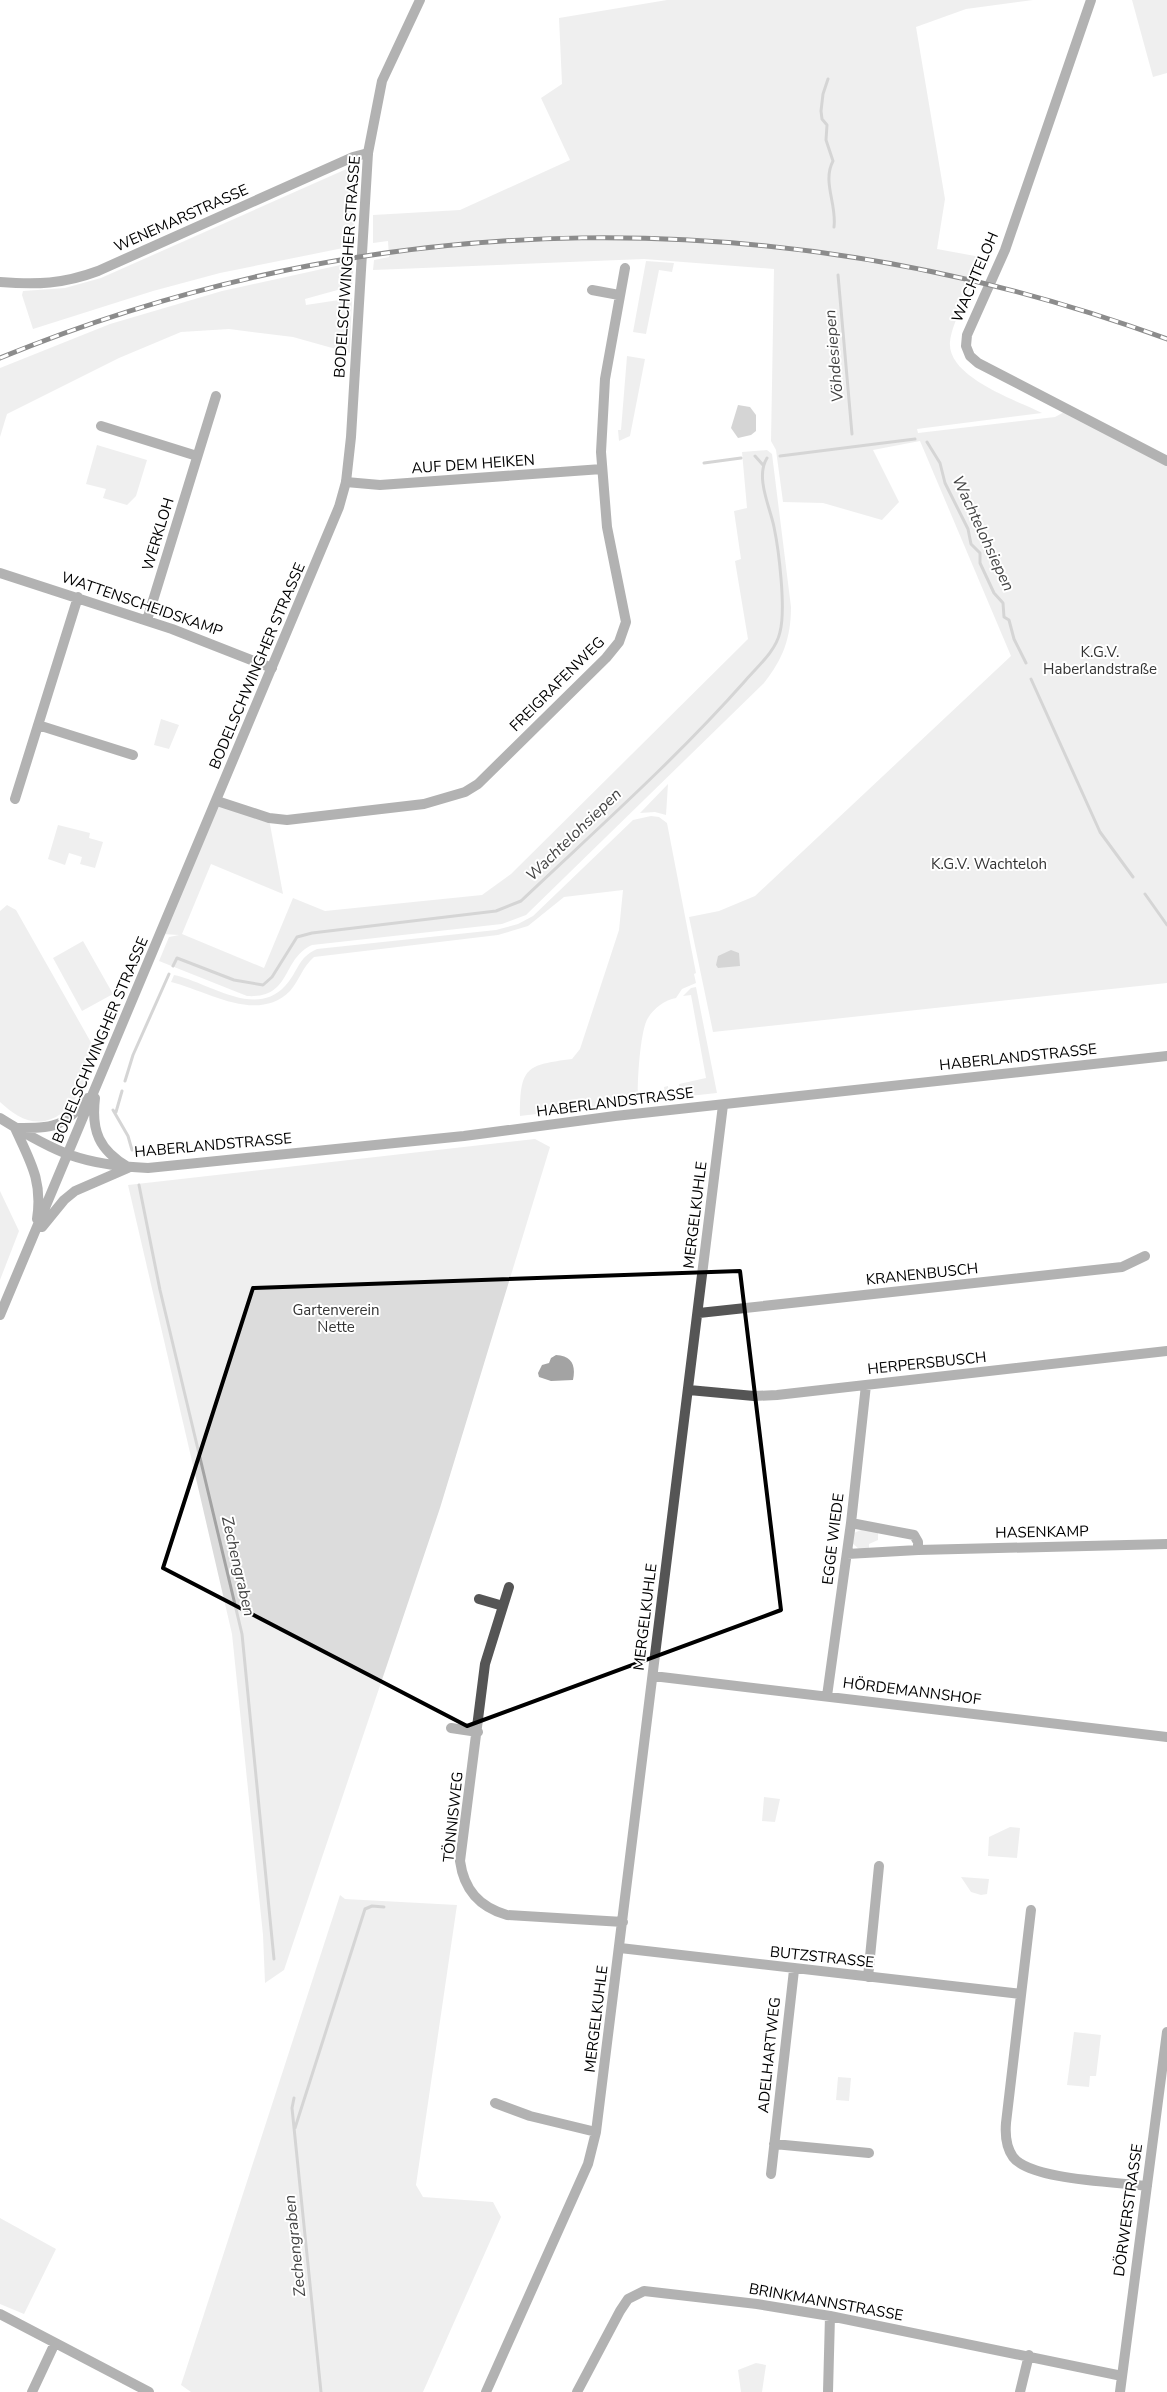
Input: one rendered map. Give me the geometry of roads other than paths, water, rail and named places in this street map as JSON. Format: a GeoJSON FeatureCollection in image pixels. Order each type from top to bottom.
{"type":"FeatureCollection","features":[{"type":"Feature","properties":{"kind":"street","name":"BODELSCHWINGHER STRASSE"},"geometry":{"type":"LineString","coordinates":[[0,1315],[35,1236],[339,507],[346,482],[359,330],[368,153],[382,81],[420,0]]}},
{"type":"Feature","properties":{"kind":"street","name":"WACHTELOH"},"geometry":{"type":"LineString","coordinates":[[1092,0],[1004,250],[969,329],[966,346],[970,356],[978,363],[1167,461]]}},
{"type":"Feature","properties":{"kind":"street","name":"WENEMARSTRASSE"},"geometry":{"type":"LineString","coordinates":[[0,282],[40,284],[71,281],[98,271],[353,157],[368,153]]}},
{"type":"Feature","properties":{"kind":"street","name":"FREIGRAFENWEG"},"geometry":{"type":"LineString","coordinates":[[217,801],[269,818],[287,820],[424,804],[454,797],[478,784],[620,642],[626,622],[607,527],[602,469],[602,418],[605,379],[625,268]]}},
{"type":"Feature","properties":{"kind":"street"},"geometry":{"type":"LineString","coordinates":[[592,290],[619,295]]}},
{"type":"Feature","properties":{"kind":"street","name":"WERKLOH"},"geometry":{"type":"LineString","coordinates":[[147,620],[216,396]]}},
{"type":"Feature","properties":{"kind":"street"},"geometry":{"type":"LineString","coordinates":[[101,426],[197,456]]}},
{"type":"Feature","properties":{"kind":"street","name":"AUF DEM HEIKEN"},"geometry":{"type":"LineString","coordinates":[[346,482],[380,485],[602,469]]}},
{"type":"Feature","properties":{"kind":"street","name":"WATTENSCHEIDSKAMP"},"geometry":{"type":"LineString","coordinates":[[0,572],[147,620],[272,668]]}},
{"type":"Feature","properties":{"kind":"street"},"geometry":{"type":"LineString","coordinates":[[15,798],[78,597]]}},
{"type":"Feature","properties":{"kind":"street"},"geometry":{"type":"LineString","coordinates":[[38,725],[133,754]]}},
{"type":"Feature","properties":{"kind":"street","name":"HABERLANDSTRASSE"},"geometry":{"type":"LineString","coordinates":[[0,1118],[68,1156],[106,1166],[148,1168],[464,1136],[615,1116],[1167,1056]]}},
{"type":"Feature","properties":{"kind":"street"},"geometry":{"type":"LineString","coordinates":[[35,1236],[40,1199],[37,1178],[33,1163],[15,1128],[46,1128],[64,1122],[74,1116],[96,1089]]}},
{"type":"Feature","properties":{"kind":"street"},"geometry":{"type":"LineString","coordinates":[[96,1089],[94,1122],[99,1140],[118,1161],[129,1167]]}},
{"type":"Feature","properties":{"kind":"street","name":"MERGELKUHLE"},"geometry":{"type":"LineString","coordinates":[[486,2392],[588,2164],[596,2132],[723,1105]]}},
{"type":"Feature","properties":{"kind":"street"},"geometry":{"type":"LineString","coordinates":[[35,1236],[64,1200],[76,1191],[129,1167]]}},
{"type":"Feature","properties":{"kind":"street","name":"KRANENBUSCH"},"geometry":{"type":"LineString","coordinates":[[698,1313],[1122,1267],[1145,1256]]}},
{"type":"Feature","properties":{"kind":"street","name":"HERPERSBUSCH"},"geometry":{"type":"LineString","coordinates":[[689,1390],[754,1396],[1167,1351]]}},
{"type":"Feature","properties":{"kind":"street","name":"EGGE WIEDE"},"geometry":{"type":"LineString","coordinates":[[827,1696],[851,1523],[866,1385]]}},
{"type":"Feature","properties":{"kind":"street"},"geometry":{"type":"LineString","coordinates":[[851,1523],[907,1532],[914,1535],[918,1542],[918,1550]]}},
{"type":"Feature","properties":{"kind":"street","name":"HASENKAMP"},"geometry":{"type":"LineString","coordinates":[[847,1554],[918,1550],[1167,1544]]}},
{"type":"Feature","properties":{"kind":"street","name":"TÖNNISWEG"},"geometry":{"type":"LineString","coordinates":[[509,1587],[485,1664],[478,1732],[460,1861],[466,1884],[476,1899],[491,1910],[507,1915],[623,1922]]}},
{"type":"Feature","properties":{"kind":"street"},"geometry":{"type":"LineString","coordinates":[[479,1599],[503,1606]]}},
{"type":"Feature","properties":{"kind":"street","name":"HÖRDEMANNSHOF"},"geometry":{"type":"LineString","coordinates":[[653,1676],[1167,1737]]}},
{"type":"Feature","properties":{"kind":"street"},"geometry":{"type":"LineString","coordinates":[[451,1728],[478,1732]]}},
{"type":"Feature","properties":{"kind":"street"},"geometry":{"type":"LineString","coordinates":[[868,1977],[880,1866]]}},
{"type":"Feature","properties":{"kind":"street"},"geometry":{"type":"LineString","coordinates":[[1031,1910],[1006,2126],[1007,2143],[1013,2157],[1022,2165],[1044,2174],[1147,2186]]}},
{"type":"Feature","properties":{"kind":"street","name":"BUTZSTRASSE"},"geometry":{"type":"LineString","coordinates":[[620,1948],[794,1970],[1021,1994]]}},
{"type":"Feature","properties":{"kind":"street","name":"ADELHARTWEG"},"geometry":{"type":"LineString","coordinates":[[771,2174],[794,1970]]}},
{"type":"Feature","properties":{"kind":"street","name":"DÖRWERSTRASSE"},"geometry":{"type":"LineString","coordinates":[[1120,2392],[1167,2032]]}},
{"type":"Feature","properties":{"kind":"street"},"geometry":{"type":"LineString","coordinates":[[495,2103],[530,2116],[596,2132]]}},
{"type":"Feature","properties":{"kind":"street"},"geometry":{"type":"LineString","coordinates":[[774,2144],[869,2153]]}},
{"type":"Feature","properties":{"kind":"street","name":"BRINKMANNSTRASSE"},"geometry":{"type":"LineString","coordinates":[[577,2392],[615,2318],[628,2299],[636,2294],[653,2292],[830,2316],[1029,2355],[1122,2376]]}},
{"type":"Feature","properties":{"kind":"street"},"geometry":{"type":"LineString","coordinates":[[0,2314],[149,2392]]}},
{"type":"Feature","properties":{"kind":"street"},"geometry":{"type":"LineString","coordinates":[[828,2392],[830,2316]]}},
{"type":"Feature","properties":{"kind":"street"},"geometry":{"type":"LineString","coordinates":[[32,2392],[55,2343]]}},
{"type":"Feature","properties":{"kind":"street"},"geometry":{"type":"LineString","coordinates":[[1020,2392],[1029,2355]]}},
{"type":"Feature","properties":{"kind":"waterway","name":"Vöhdesiepen"},"geometry":{"type":"LineString","coordinates":[[828,79],[823,94],[821,111],[822,119],[827,125],[826,140],[833,161],[830,169],[829,185],[834,210],[834,227]]}},
{"type":"Feature","properties":{"kind":"waterway","name":"Vöhdesiepen"},"geometry":{"type":"LineString","coordinates":[[838,275],[852,434]]}},
{"type":"Feature","properties":{"kind":"waterway","name":"Wachtelohsiepen"},"geometry":{"type":"LineString","coordinates":[[780,456],[915,439]]}},
{"type":"Feature","properties":{"kind":"waterway","name":"Wachtelohsiepen"},"geometry":{"type":"LineString","coordinates":[[927,442],[940,463],[945,483],[968,529],[971,544],[980,553],[980,563],[994,593],[1003,603],[1004,617],[1009,620],[1014,639],[1026,663]]}},
{"type":"Feature","properties":{"kind":"waterway"},"geometry":{"type":"LineString","coordinates":[[755,456],[763,465]]}},
{"type":"Feature","properties":{"kind":"waterway"},"geometry":{"type":"LineString","coordinates":[[704,463],[741,458]]}},
{"type":"Feature","properties":{"kind":"waterway","name":"Wachtelohsiepen"},"geometry":{"type":"LineString","coordinates":[[173,966],[177,958],[234,980],[263,985],[272,977],[297,937],[312,933],[496,911],[521,901],[692,738],[775,646],[782,622],[782,595],[776,537],[764,492],[762,474],[767,458]]}},
{"type":"Feature","properties":{"kind":"waterway","name":"Wachtelohsiepen"},"geometry":{"type":"LineString","coordinates":[[1031,679],[1100,832],[1133,877]]}},
{"type":"Feature","properties":{"kind":"waterway","name":"Wachtelohsiepen"},"geometry":{"type":"LineString","coordinates":[[1145,894],[1167,925]]}},
{"type":"Feature","properties":{"kind":"waterway","name":"Wachtelohsiepen"},"geometry":{"type":"LineString","coordinates":[[125,1081],[133,1055],[169,974]]}},
{"type":"Feature","properties":{"kind":"waterway","name":"Wachtelohsiepen"},"geometry":{"type":"LineString","coordinates":[[116,1112],[122,1091]]}},
{"type":"Feature","properties":{"kind":"waterway","name":"Wachtelohsiepen"},"geometry":{"type":"LineString","coordinates":[[113,1110],[128,1136],[132,1150]]}},
{"type":"Feature","properties":{"kind":"waterway","name":"Zechengraben"},"geometry":{"type":"LineString","coordinates":[[139,1185],[160,1290],[242,1634],[274,1959]]}},
{"type":"Feature","properties":{"kind":"waterway"},"geometry":{"type":"LineString","coordinates":[[295,2128],[365,1909],[372,1906],[384,1907]]}},
{"type":"Feature","properties":{"kind":"waterway","name":"Zechengraben"},"geometry":{"type":"LineString","coordinates":[[294,2098],[292,2108],[321,2392]]}},
{"type":"Feature","properties":{"kind":"railway"},"geometry":{"type":"LineString","coordinates":[[0,358],[143,307],[288,270],[434,247],[582,238],[729,243],[876,261],[1022,293],[1167,339]]}},
{"type":"Feature","properties":{"kind":"park label","name":"K.G.V. Haberlandstraße"},"geometry":{"type":"Point","coordinates":[1100,660]}},
{"type":"Feature","properties":{"kind":"park label","name":"K.G.V. Wachteloh"},"geometry":{"type":"Point","coordinates":[989,864]}},
{"type":"Feature","properties":{"kind":"park label","name":"Gartenverein Nette"},"geometry":{"type":"Point","coordinates":[336,1318]}}]}
